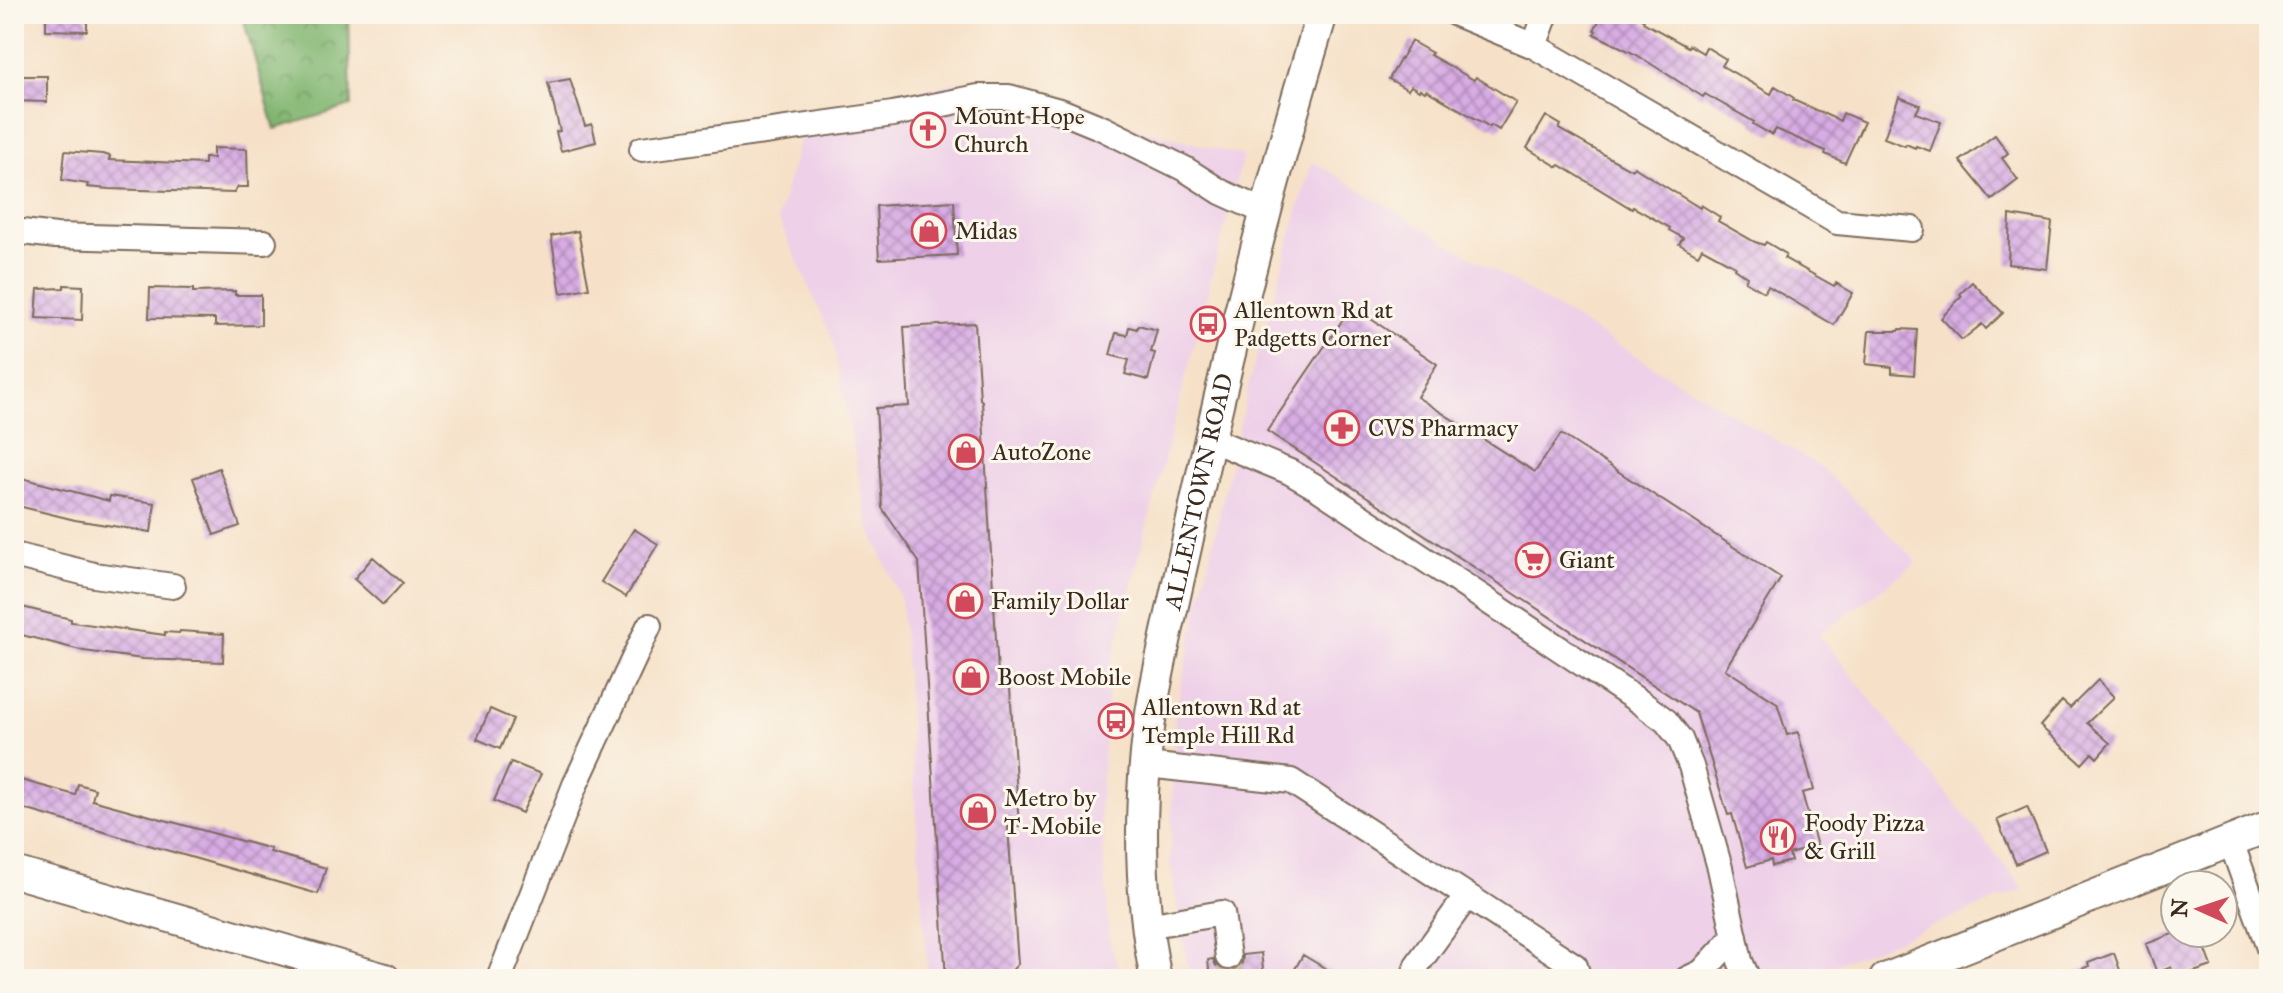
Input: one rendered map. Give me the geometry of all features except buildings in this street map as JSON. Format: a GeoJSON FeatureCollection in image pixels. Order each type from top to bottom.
{"type":"FeatureCollection","features":[{"type":"Feature","properties":{"kind":"main road","name":"ALLENTOWN ROAD"},"geometry":{"type":"LineString","coordinates":[[1156,979],[1147,926],[1142,835],[1155,691],[1210,439],[1265,212],[1322,14]]}},
{"type":"Feature","properties":{"kind":"main road"},"geometry":{"type":"LineString","coordinates":[[1885,979],[1938,970],[2269,826]]}},
{"type":"Feature","properties":{"kind":"main road"},"geometry":{"type":"LineString","coordinates":[[14,872],[385,979]]}},
{"type":"Feature","properties":{"kind":"street"},"geometry":{"type":"LineString","coordinates":[[1456,14],[1534,46],[1837,222],[1912,229]]}},
{"type":"Feature","properties":{"kind":"street"},"geometry":{"type":"LineString","coordinates":[[1534,46],[1546,14]]}},
{"type":"Feature","properties":{"kind":"street"},"geometry":{"type":"LineString","coordinates":[[642,149],[893,114],[978,97],[1009,97],[1063,112],[1102,128],[1265,212]]}},
{"type":"Feature","properties":{"kind":"street"},"geometry":{"type":"LineString","coordinates":[[14,231],[83,237],[264,242]]}},
{"type":"Feature","properties":{"kind":"street"},"geometry":{"type":"LineString","coordinates":[[1210,439],[1290,472],[1316,487],[1666,721],[1680,739],[1691,766],[1720,868],[1740,961],[1748,979]]}},
{"type":"Feature","properties":{"kind":"street"},"geometry":{"type":"LineString","coordinates":[[14,555],[94,575],[173,586]]}},
{"type":"Feature","properties":{"kind":"street"},"geometry":{"type":"LineString","coordinates":[[499,979],[575,785],[649,626]]}},
{"type":"Feature","properties":{"kind":"street"},"geometry":{"type":"LineString","coordinates":[[1147,765],[1291,781],[1575,966],[1579,979]]}},
{"type":"Feature","properties":{"kind":"street"},"geometry":{"type":"LineString","coordinates":[[2231,842],[2269,948]]}},
{"type":"Feature","properties":{"kind":"street"},"geometry":{"type":"LineString","coordinates":[[1413,979],[1417,965],[1467,896]]}},
{"type":"Feature","properties":{"kind":"street"},"geometry":{"type":"LineString","coordinates":[[1147,926],[1222,913],[1228,957]]}},
{"type":"Feature","properties":{"kind":"street"},"geometry":{"type":"LineString","coordinates":[[1687,979],[1702,972],[1735,936]]}},
{"type":"Feature","properties":{"kind":"shaded area"},"geometry":{"type":"Polygon","coordinates":[[[958,82],[1243,156],[1109,673],[1100,807],[1110,944],[1122,979],[928,979],[901,600],[868,524],[833,340],[778,218],[805,118],[958,82]]]}},
{"type":"Feature","properties":{"kind":"shaded area"},"geometry":{"type":"Polygon","coordinates":[[[1312,161],[1822,468],[1918,562],[1819,635],[2024,889],[1800,979],[1190,979],[1170,862],[1175,712],[1249,383],[1312,161]]]}},
{"type":"Feature","properties":{"kind":"green space"},"geometry":{"type":"Polygon","coordinates":[[[243,14],[349,14],[351,106],[275,129],[243,14]]]}},
{"type":"Feature","properties":{"kind":"tunnel"},"geometry":{"type":"LineString","coordinates":[[1228,957],[1231,979]]}},
{"type":"Feature","properties":{"kind":"place","name":"Mount Hope Church"},"geometry":{"type":"Point","coordinates":[928,130]}},
{"type":"Feature","properties":{"kind":"place","name":"Midas"},"geometry":{"type":"Point","coordinates":[929,231]}},
{"type":"Feature","properties":{"kind":"place","name":"Allentown Rd at Padgetts Corner"},"geometry":{"type":"Point","coordinates":[1208,324]}},
{"type":"Feature","properties":{"kind":"place","name":"CVS Pharmacy"},"geometry":{"type":"Point","coordinates":[1342,428]}},
{"type":"Feature","properties":{"kind":"place","name":"AutoZone"},"geometry":{"type":"Point","coordinates":[966,452]}},
{"type":"Feature","properties":{"kind":"place","name":"Giant"},"geometry":{"type":"Point","coordinates":[1533,560]}},
{"type":"Feature","properties":{"kind":"place","name":"Family Dollar"},"geometry":{"type":"Point","coordinates":[965,601]}},
{"type":"Feature","properties":{"kind":"place","name":"Boost Mobile"},"geometry":{"type":"Point","coordinates":[971,677]}},
{"type":"Feature","properties":{"kind":"place","name":"Allentown Rd at Temple Hill Rd"},"geometry":{"type":"Point","coordinates":[1116,721]}},
{"type":"Feature","properties":{"kind":"place","name":"Metro by T-Mobile"},"geometry":{"type":"Point","coordinates":[978,812]}},
{"type":"Feature","properties":{"kind":"place","name":"Foody Pizza & Grill"},"geometry":{"type":"Point","coordinates":[1778,837]}}]}
